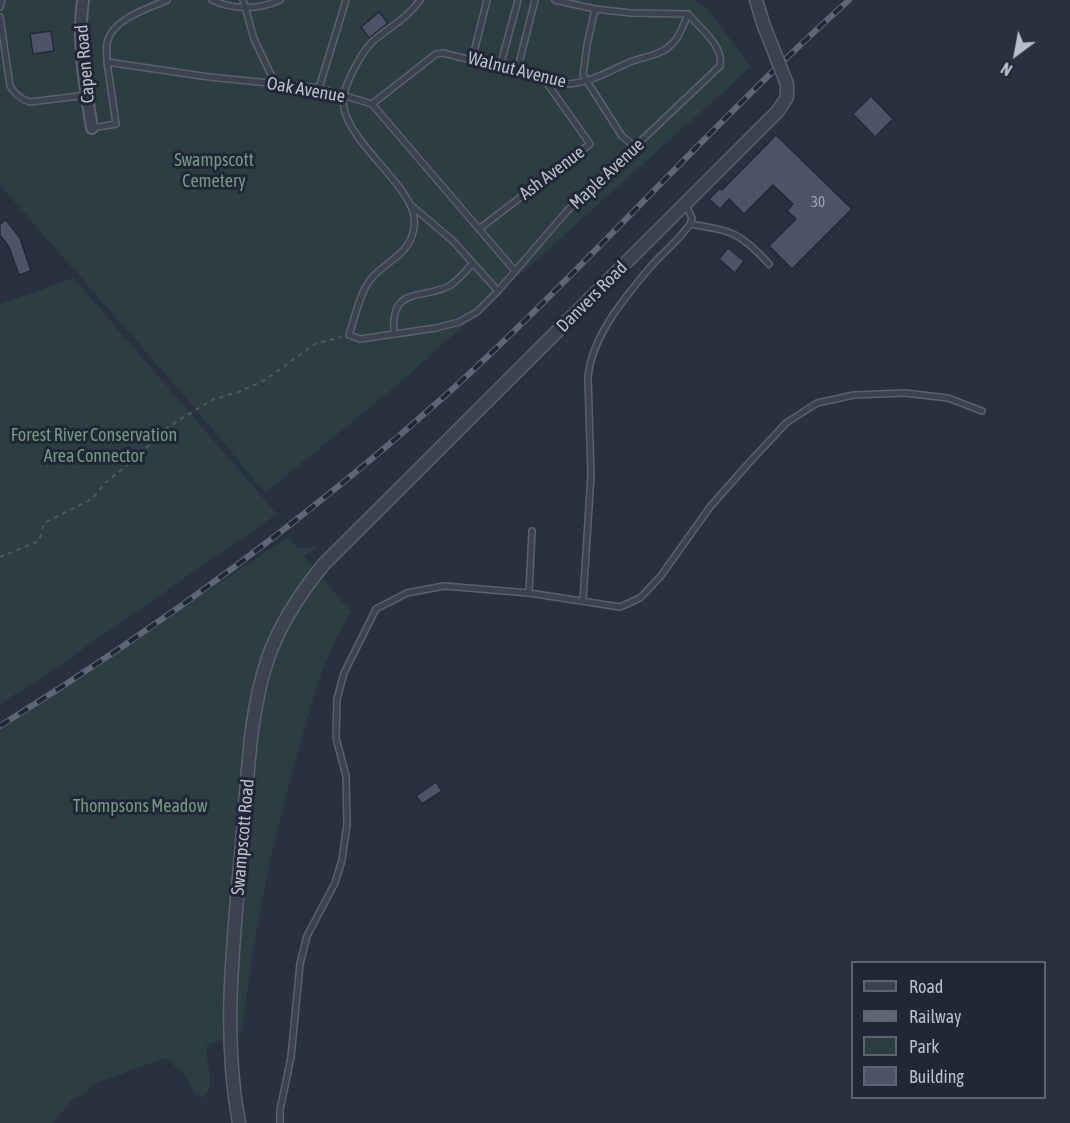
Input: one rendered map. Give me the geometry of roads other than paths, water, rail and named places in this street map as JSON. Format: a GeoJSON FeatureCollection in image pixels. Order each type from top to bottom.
{"type":"FeatureCollection","features":[{"type":"Feature","properties":{"kind":"street","name":"Capen Road"},"geometry":{"type":"LineString","coordinates":[[83,0],[80,50],[92,128]]}},
{"type":"Feature","properties":{"kind":"street","name":"Danvers Road"},"geometry":{"type":"LineString","coordinates":[[321,567],[778,111],[787,97],[787,84],[756,0]]}},
{"type":"Feature","properties":{"kind":"street","name":"Swampscott Road"},"geometry":{"type":"LineString","coordinates":[[239,1123],[233,1080],[230,1000],[254,717],[275,641],[290,611],[321,567]]}},
{"type":"Feature","properties":{"kind":"lane"},"geometry":{"type":"LineString","coordinates":[[0,7],[2,0]]}},
{"type":"Feature","properties":{"kind":"lane"},"geometry":{"type":"LineString","coordinates":[[92,128],[116,124],[106,45],[109,36],[117,26],[167,0]]}},
{"type":"Feature","properties":{"kind":"lane"},"geometry":{"type":"LineString","coordinates":[[212,0],[231,7],[246,8],[280,0]]}},
{"type":"Feature","properties":{"kind":"lane"},"geometry":{"type":"LineString","coordinates":[[243,0],[254,39],[274,83]]}},
{"type":"Feature","properties":{"kind":"lane"},"geometry":{"type":"LineString","coordinates":[[319,88],[346,0]]}},
{"type":"Feature","properties":{"kind":"lane"},"geometry":{"type":"LineString","coordinates":[[420,0],[399,23],[371,43],[351,75],[343,106],[347,120],[356,134],[393,177],[412,206],[453,241],[498,291]]}},
{"type":"Feature","properties":{"kind":"lane"},"geometry":{"type":"LineString","coordinates":[[471,60],[487,0]]}},
{"type":"Feature","properties":{"kind":"lane"},"geometry":{"type":"LineString","coordinates":[[500,67],[518,0]]}},
{"type":"Feature","properties":{"kind":"lane"},"geometry":{"type":"LineString","coordinates":[[517,71],[535,0]]}},
{"type":"Feature","properties":{"kind":"lane"},"geometry":{"type":"LineString","coordinates":[[555,0],[595,9],[631,13],[688,14]]}},
{"type":"Feature","properties":{"kind":"lane"},"geometry":{"type":"LineString","coordinates":[[595,9],[583,75],[622,136],[635,147]]}},
{"type":"Feature","properties":{"kind":"lane","name":"Walnut Avenue"},"geometry":{"type":"LineString","coordinates":[[372,104],[436,54],[450,53],[567,84],[586,82],[631,62],[656,55],[668,48],[675,42],[688,14]]}},
{"type":"Feature","properties":{"kind":"lane","name":"Maple Avenue"},"geometry":{"type":"LineString","coordinates":[[412,206],[414,226],[411,238],[395,260],[369,282],[361,298],[350,335],[360,339],[436,328],[459,322],[477,312],[560,219],[715,73],[721,63],[718,48],[688,14]]}},
{"type":"Feature","properties":{"kind":"lane"},"geometry":{"type":"LineString","coordinates":[[0,16],[10,86],[14,93],[30,102],[87,94]]}},
{"type":"Feature","properties":{"kind":"lane","name":"Oak Avenue"},"geometry":{"type":"LineString","coordinates":[[108,62],[209,77],[319,88],[372,104]]}},
{"type":"Feature","properties":{"kind":"lane"},"geometry":{"type":"LineString","coordinates":[[0,70],[8,68]]}},
{"type":"Feature","properties":{"kind":"lane","name":"Ash Avenue"},"geometry":{"type":"LineString","coordinates":[[479,229],[590,144],[544,79]]}},
{"type":"Feature","properties":{"kind":"lane"},"geometry":{"type":"LineString","coordinates":[[372,104],[515,271]]}},
{"type":"Feature","properties":{"kind":"lane"},"geometry":{"type":"LineString","coordinates":[[583,600],[591,474],[589,364],[600,339],[633,288],[690,224],[690,212],[686,205]]}},
{"type":"Feature","properties":{"kind":"lane"},"geometry":{"type":"LineString","coordinates":[[690,224],[721,229],[739,236],[769,264]]}},
{"type":"Feature","properties":{"kind":"lane"},"geometry":{"type":"LineString","coordinates":[[394,333],[395,313],[405,297],[450,285],[473,263]]}},
{"type":"Feature","properties":{"kind":"lane"},"geometry":{"type":"LineString","coordinates":[[280,1123],[280,1110],[291,1058],[300,964],[307,936],[335,883],[342,860],[347,824],[346,776],[336,738],[337,699],[344,673],[376,609],[407,593],[444,586],[529,593],[620,607],[640,598],[660,577],[710,507],[786,423],[817,403],[854,395],[905,393],[948,398],[982,411]]}},
{"type":"Feature","properties":{"kind":"lane"},"geometry":{"type":"LineString","coordinates":[[529,593],[532,531]]}},
{"type":"Feature","properties":{"kind":"railway"},"geometry":{"type":"LineString","coordinates":[[0,726],[117,650],[231,570],[394,440],[447,394],[549,297],[747,97],[849,0]]}},
{"type":"Feature","properties":{"kind":"park label","name":"Swampscott Cemetery"},"geometry":{"type":"Point","coordinates":[214,170]}},
{"type":"Feature","properties":{"kind":"park label","name":"Forest River Conservation Area Connector"},"geometry":{"type":"Point","coordinates":[94,445]}},
{"type":"Feature","properties":{"kind":"park label","name":"Thompsons Meadow"},"geometry":{"type":"Point","coordinates":[140,806]}}]}
